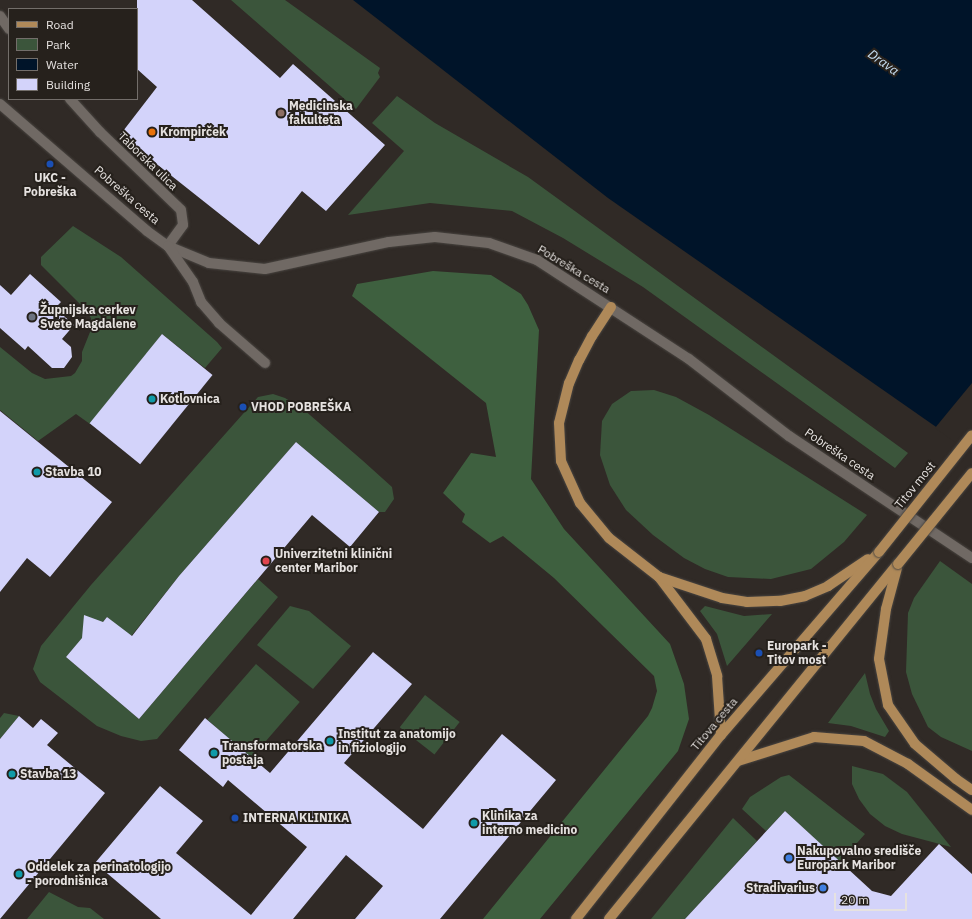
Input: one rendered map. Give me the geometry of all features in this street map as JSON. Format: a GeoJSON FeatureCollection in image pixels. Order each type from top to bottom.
{"type":"FeatureCollection","features":[{"type":"Feature","properties":{"kind":"main road"},"geometry":{"type":"LineString","coordinates":[[611,307],[592,336],[569,383],[559,423],[561,461],[580,502],[609,538],[659,577],[706,640],[717,676],[721,735]]}},
{"type":"Feature","properties":{"kind":"main road","name":"Titov most"},"geometry":{"type":"LineString","coordinates":[[879,552],[972,435]]}},
{"type":"Feature","properties":{"kind":"main road"},"geometry":{"type":"LineString","coordinates":[[608,919],[972,473]]}},
{"type":"Feature","properties":{"kind":"main road"},"geometry":{"type":"LineString","coordinates":[[659,577],[722,598],[747,602],[780,601],[805,596],[828,586],[879,552]]}},
{"type":"Feature","properties":{"kind":"main road","name":"Titova cesta"},"geometry":{"type":"LineString","coordinates":[[576,919],[721,735],[879,552]]}},
{"type":"Feature","properties":{"kind":"main road"},"geometry":{"type":"LineString","coordinates":[[898,564],[886,609],[879,659],[888,705],[915,744],[956,779],[972,790]]}},
{"type":"Feature","properties":{"kind":"main road"},"geometry":{"type":"LineString","coordinates":[[737,761],[814,737],[864,741],[908,764],[972,810]]}},
{"type":"Feature","properties":{"kind":"street"},"geometry":{"type":"LineString","coordinates":[[0,16],[8,28]]}},
{"type":"Feature","properties":{"kind":"street","name":"Taborska ulica"},"geometry":{"type":"LineString","coordinates":[[71,100],[110,143],[181,210],[183,225],[168,246]]}},
{"type":"Feature","properties":{"kind":"street","name":"Pobreška cesta"},"geometry":{"type":"LineString","coordinates":[[0,104],[91,181],[124,213],[168,246],[209,263],[265,269],[335,252],[405,240],[435,237],[489,243],[537,260],[689,359],[789,436],[972,558]]}},
{"type":"Feature","properties":{"kind":"street"},"geometry":{"type":"LineString","coordinates":[[168,246],[193,282],[201,302],[219,323],[264,363]]}},
{"type":"Feature","properties":{"kind":"green space"},"geometry":{"type":"Polygon","coordinates":[[[231,0],[285,0],[380,68],[378,73],[380,77],[356,109],[231,0]]]}},
{"type":"Feature","properties":{"kind":"green space"},"geometry":{"type":"Polygon","coordinates":[[[397,96],[435,123],[528,177],[908,453],[895,468],[643,287],[563,238],[512,211],[430,203],[348,215],[404,151],[372,123],[397,96]]]}},
{"type":"Feature","properties":{"kind":"green space"},"geometry":{"type":"Polygon","coordinates":[[[73,226],[121,257],[222,348],[205,368],[162,334],[90,424],[76,414],[38,441],[0,410],[0,347],[32,373],[45,379],[71,376],[75,373],[82,361],[82,352],[92,327],[91,318],[81,305],[41,265],[41,257],[73,226]]]}},
{"type":"Feature","properties":{"kind":"green space"},"geometry":{"type":"Polygon","coordinates":[[[433,271],[491,275],[521,294],[528,305],[539,330],[531,479],[564,529],[670,644],[684,684],[689,719],[678,751],[540,919],[483,919],[648,716],[657,691],[654,676],[554,578],[503,536],[490,543],[462,522],[465,514],[443,493],[471,453],[496,457],[486,403],[352,296],[357,284],[433,271]]]}},
{"type":"Feature","properties":{"kind":"green space"},"geometry":{"type":"Polygon","coordinates":[[[654,390],[676,397],[709,415],[867,515],[844,542],[811,569],[771,579],[728,577],[705,569],[684,558],[653,535],[626,510],[610,485],[600,455],[602,421],[612,404],[631,391],[654,390]]]}},
{"type":"Feature","properties":{"kind":"green space"},"geometry":{"type":"Polygon","coordinates":[[[273,394],[285,398],[303,409],[362,460],[392,487],[394,499],[385,512],[379,512],[296,442],[179,576],[128,640],[107,617],[102,623],[86,634],[66,657],[139,719],[258,579],[278,597],[157,739],[141,741],[121,736],[97,726],[40,682],[33,669],[41,646],[91,585],[258,397],[273,394]]]}},
{"type":"Feature","properties":{"kind":"green space"},"geometry":{"type":"Polygon","coordinates":[[[940,561],[972,584],[972,751],[941,737],[928,727],[912,694],[906,672],[908,613],[914,598],[940,561]]]}},
{"type":"Feature","properties":{"kind":"green space"},"geometry":{"type":"Polygon","coordinates":[[[290,606],[309,611],[351,646],[313,689],[257,645],[290,606]]]}},
{"type":"Feature","properties":{"kind":"green space"},"geometry":{"type":"Polygon","coordinates":[[[705,606],[744,616],[772,614],[727,666],[717,634],[700,611],[705,606]]]}},
{"type":"Feature","properties":{"kind":"green space"},"geometry":{"type":"Polygon","coordinates":[[[256,664],[300,702],[251,758],[207,720],[256,664]]]}},
{"type":"Feature","properties":{"kind":"green space"},"geometry":{"type":"Polygon","coordinates":[[[865,673],[870,694],[876,709],[889,731],[885,737],[851,726],[828,723],[865,673]]]}},
{"type":"Feature","properties":{"kind":"green space"},"geometry":{"type":"Polygon","coordinates":[[[425,695],[460,722],[434,754],[400,727],[425,695]]]}},
{"type":"Feature","properties":{"kind":"green space"},"geometry":{"type":"Polygon","coordinates":[[[4,713],[19,716],[0,739],[0,718],[4,713]]]}},
{"type":"Feature","properties":{"kind":"green space"},"geometry":{"type":"Polygon","coordinates":[[[852,766],[883,774],[907,792],[951,847],[902,834],[885,826],[870,814],[859,799],[852,784],[852,766]]]}},
{"type":"Feature","properties":{"kind":"green space"},"geometry":{"type":"Polygon","coordinates":[[[789,775],[865,834],[840,862],[785,811],[766,831],[742,809],[750,797],[781,777],[789,775]]]}},
{"type":"Feature","properties":{"kind":"green space"},"geometry":{"type":"Polygon","coordinates":[[[733,818],[757,841],[685,919],[651,919],[733,818]]]}},
{"type":"Feature","properties":{"kind":"green space"},"geometry":{"type":"Polygon","coordinates":[[[49,892],[78,907],[90,908],[104,919],[27,919],[49,892]]]}},
{"type":"Feature","properties":{"kind":"water","name":"Drava"},"geometry":{"type":"Polygon","coordinates":[[[353,0],[972,0],[972,452],[608,198],[353,0]]]}},
{"type":"Feature","properties":{"kind":"pier"},"geometry":{"type":"Polygon","coordinates":[[[972,383],[972,454],[935,428],[972,383]]]}},
{"type":"Feature","properties":{"kind":"building","name":"Medicinska fakulteta"},"geometry":{"type":"Polygon","coordinates":[[[137,0],[192,0],[280,78],[293,64],[385,145],[326,211],[302,191],[259,245],[120,135],[157,87],[138,70],[137,0]]]}},
{"type":"Feature","properties":{"kind":"building","name":"Župnijska cerkev Svete Magdalene"},"geometry":{"type":"Polygon","coordinates":[[[30,274],[61,302],[55,308],[74,325],[62,339],[71,347],[72,357],[64,368],[52,368],[28,346],[25,350],[0,328],[0,285],[11,295],[30,274]]]}},
{"type":"Feature","properties":{"kind":"building","name":"Kotlovnica"},"geometry":{"type":"Polygon","coordinates":[[[162,334],[213,375],[140,464],[90,423],[162,334]]]}},
{"type":"Feature","properties":{"kind":"building","name":"Stavba 10"},"geometry":{"type":"Polygon","coordinates":[[[0,411],[112,502],[50,577],[27,558],[0,592],[0,411]]]}},
{"type":"Feature","properties":{"kind":"building"},"geometry":{"type":"Polygon","coordinates":[[[296,442],[379,512],[350,547],[312,515],[139,719],[66,657],[82,638],[84,615],[103,622],[107,617],[132,636],[179,576],[296,442]]]}},
{"type":"Feature","properties":{"kind":"building","name":"Klinika za interno medicino"},"geometry":{"type":"Polygon","coordinates":[[[373,652],[412,684],[344,763],[423,829],[502,734],[556,780],[440,919],[355,919],[383,886],[346,855],[293,919],[161,919],[95,863],[160,786],[203,821],[176,853],[251,915],[307,847],[228,780],[223,787],[179,750],[205,718],[270,773],[373,652]]]}},
{"type":"Feature","properties":{"kind":"building","name":"Oddelek za perinatologijo - porodnišnica"},"geometry":{"type":"Polygon","coordinates":[[[19,716],[33,728],[41,719],[58,733],[47,745],[105,793],[0,919],[0,739],[19,716]]]}},
{"type":"Feature","properties":{"kind":"building","name":"Nakupovalno središče Europark Maribor"},"geometry":{"type":"Polygon","coordinates":[[[785,811],[872,891],[891,896],[939,844],[972,874],[972,919],[685,919],[785,811]]]}},
{"type":"Feature","properties":{"kind":"place","name":"Medicinska fakulteta"},"geometry":{"type":"Point","coordinates":[281,113]}},
{"type":"Feature","properties":{"kind":"place","name":"Krompirček"},"geometry":{"type":"Point","coordinates":[152,132]}},
{"type":"Feature","properties":{"kind":"place","name":"UKC - Pobreška"},"geometry":{"type":"Point","coordinates":[50,164]}},
{"type":"Feature","properties":{"kind":"place","name":"Župnijska cerkev Svete Magdalene"},"geometry":{"type":"Point","coordinates":[32,317]}},
{"type":"Feature","properties":{"kind":"place","name":"Kotlovnica"},"geometry":{"type":"Point","coordinates":[152,399]}},
{"type":"Feature","properties":{"kind":"place","name":"VHOD POBREŠKA"},"geometry":{"type":"Point","coordinates":[243,407]}},
{"type":"Feature","properties":{"kind":"place","name":"Stavba 10"},"geometry":{"type":"Point","coordinates":[37,472]}},
{"type":"Feature","properties":{"kind":"place","name":"Univerzitetni klinični center Maribor"},"geometry":{"type":"Point","coordinates":[266,561]}},
{"type":"Feature","properties":{"kind":"place","name":"Europark - Titov most"},"geometry":{"type":"Point","coordinates":[759,653]}},
{"type":"Feature","properties":{"kind":"place","name":"Institut za anatomijo in fiziologijo"},"geometry":{"type":"Point","coordinates":[330,741]}},
{"type":"Feature","properties":{"kind":"place","name":"Transformatorska postaja"},"geometry":{"type":"Point","coordinates":[214,753]}},
{"type":"Feature","properties":{"kind":"place","name":"Stavba 13"},"geometry":{"type":"Point","coordinates":[12,774]}},
{"type":"Feature","properties":{"kind":"place","name":"INTERNA KLINIKA"},"geometry":{"type":"Point","coordinates":[235,818]}},
{"type":"Feature","properties":{"kind":"place","name":"Klinika za interno medicino"},"geometry":{"type":"Point","coordinates":[474,823]}},
{"type":"Feature","properties":{"kind":"place","name":"Nakupovalno središče Europark Maribor"},"geometry":{"type":"Point","coordinates":[789,858]}},
{"type":"Feature","properties":{"kind":"place","name":"Oddelek za perinatologijo - porodnišnica"},"geometry":{"type":"Point","coordinates":[19,874]}},
{"type":"Feature","properties":{"kind":"place","name":"Stradivarius"},"geometry":{"type":"Point","coordinates":[823,888]}}]}
